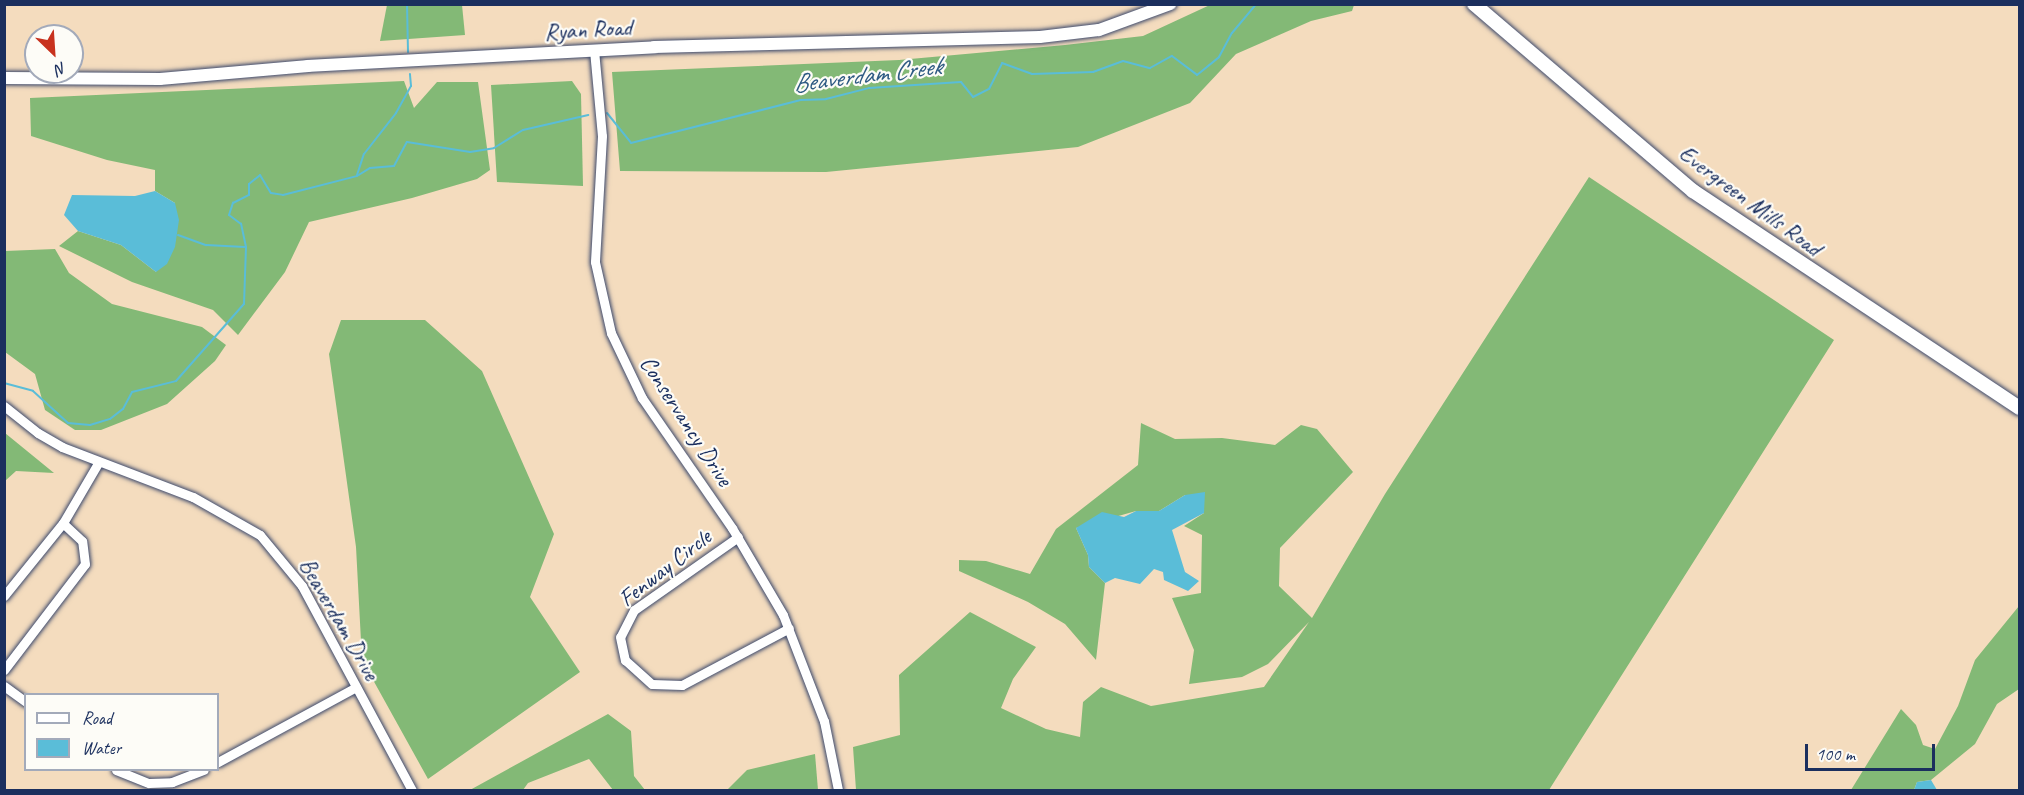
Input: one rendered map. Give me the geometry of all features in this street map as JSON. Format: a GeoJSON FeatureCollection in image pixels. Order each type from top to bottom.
{"type":"FeatureCollection","features":[{"type":"Feature","properties":{"kind":"main road","name":"Ryan Road"},"geometry":{"type":"LineString","coordinates":[[4,78],[160,79],[308,66],[594,50],[1040,37],[1099,30],[1170,4]]}},
{"type":"Feature","properties":{"kind":"main road","name":"Evergreen Mills Road"},"geometry":{"type":"LineString","coordinates":[[1474,4],[1693,190],[2019,408]]}},
{"type":"Feature","properties":{"kind":"street","name":"Conservancy Drive"},"geometry":{"type":"LineString","coordinates":[[594,50],[602,136],[595,262],[611,333],[642,398],[738,537],[789,628],[824,721],[838,790]]}},
{"type":"Feature","properties":{"kind":"street","name":"Beaverdam Drive"},"geometry":{"type":"LineString","coordinates":[[4,406],[38,433],[98,463],[194,497],[260,534],[302,586],[412,790]]}},
{"type":"Feature","properties":{"kind":"street"},"geometry":{"type":"LineString","coordinates":[[4,596],[63,523],[98,463]]}},
{"type":"Feature","properties":{"kind":"street"},"geometry":{"type":"LineString","coordinates":[[4,670],[86,564],[82,541],[63,523]]}},
{"type":"Feature","properties":{"kind":"street","name":"Fenway Circle"},"geometry":{"type":"LineString","coordinates":[[738,537],[634,610],[620,637],[625,660],[652,684],[682,685],[789,628]]}},
{"type":"Feature","properties":{"kind":"street"},"geometry":{"type":"LineString","coordinates":[[4,686],[24,701]]}},
{"type":"Feature","properties":{"kind":"street"},"geometry":{"type":"LineString","coordinates":[[219,761],[356,687]]}},
{"type":"Feature","properties":{"kind":"street"},"geometry":{"type":"LineString","coordinates":[[119,771],[149,783],[172,782],[201,771]]}},
{"type":"Feature","properties":{"kind":"green space"},"geometry":{"type":"Polygon","coordinates":[[[1212,4],[1354,5],[1352,11],[1311,21],[1236,54],[1190,103],[1078,147],[826,172],[620,171],[612,72],[899,60],[1065,45],[1143,36],[1212,4]]]}},
{"type":"Feature","properties":{"kind":"green space"},"geometry":{"type":"Polygon","coordinates":[[[387,5],[462,5],[465,35],[380,41],[387,5]]]}},
{"type":"Feature","properties":{"kind":"green space"},"geometry":{"type":"Polygon","coordinates":[[[404,81],[414,108],[437,82],[478,82],[490,170],[477,179],[412,198],[309,222],[285,272],[238,335],[213,310],[132,282],[59,246],[78,231],[121,245],[156,272],[175,203],[155,191],[155,170],[107,160],[31,136],[30,98],[404,81]]]}},
{"type":"Feature","properties":{"kind":"green space"},"geometry":{"type":"Polygon","coordinates":[[[572,81],[581,94],[583,186],[497,182],[491,85],[572,81]]]}},
{"type":"Feature","properties":{"kind":"green space"},"geometry":{"type":"Polygon","coordinates":[[[1589,177],[1834,340],[1549,790],[856,790],[853,747],[900,735],[899,675],[970,612],[1036,647],[1013,679],[1001,708],[1046,729],[1080,737],[1083,702],[1101,687],[1151,706],[1264,687],[1309,622],[1268,664],[1242,677],[1189,684],[1194,650],[1172,598],[1201,593],[1202,535],[1184,526],[1204,513],[1185,495],[1159,511],[1136,511],[1076,528],[1088,555],[1089,567],[1105,583],[1096,660],[1065,624],[1028,602],[959,571],[959,560],[986,561],[1030,574],[1056,529],[1138,465],[1141,423],[1175,439],[1222,438],[1275,445],[1301,425],[1317,429],[1353,472],[1280,548],[1279,586],[1312,618],[1385,494],[1589,177]]]}},
{"type":"Feature","properties":{"kind":"green space"},"geometry":{"type":"Polygon","coordinates":[[[55,249],[69,273],[112,304],[202,327],[226,345],[215,361],[167,404],[101,430],[75,430],[45,410],[35,374],[5,352],[5,251],[55,249]]]}},
{"type":"Feature","properties":{"kind":"green space"},"geometry":{"type":"Polygon","coordinates":[[[341,320],[425,320],[482,371],[554,534],[530,597],[580,672],[428,779],[362,660],[356,547],[329,354],[341,320]]]}},
{"type":"Feature","properties":{"kind":"green space"},"geometry":{"type":"Polygon","coordinates":[[[4,433],[54,473],[16,471],[5,481],[4,433]]]}},
{"type":"Feature","properties":{"kind":"green space"},"geometry":{"type":"Polygon","coordinates":[[[2019,606],[2019,689],[1997,704],[1975,744],[1931,780],[1917,782],[1914,790],[1851,790],[1901,709],[1916,725],[1923,745],[1935,749],[1958,706],[1975,660],[2019,606]]]}},
{"type":"Feature","properties":{"kind":"green space"},"geometry":{"type":"Polygon","coordinates":[[[608,714],[631,731],[634,776],[645,790],[613,790],[589,759],[528,783],[523,790],[470,790],[608,714]]]}},
{"type":"Feature","properties":{"kind":"green space"},"geometry":{"type":"Polygon","coordinates":[[[815,754],[818,790],[727,790],[747,770],[815,754]]]}},
{"type":"Feature","properties":{"kind":"water"},"geometry":{"type":"Polygon","coordinates":[[[155,191],[175,203],[179,220],[175,247],[167,264],[156,272],[121,245],[78,231],[64,215],[72,195],[135,196],[155,191]]]}},
{"type":"Feature","properties":{"kind":"water"},"geometry":{"type":"Polygon","coordinates":[[[1205,492],[1204,513],[1172,530],[1185,572],[1199,581],[1188,591],[1164,580],[1163,572],[1154,569],[1140,584],[1115,578],[1105,583],[1089,567],[1088,555],[1076,528],[1102,512],[1124,517],[1136,511],[1159,511],[1185,495],[1205,492]]]}},
{"type":"Feature","properties":{"kind":"water"},"geometry":{"type":"Polygon","coordinates":[[[1931,780],[1937,790],[1914,790],[1917,782],[1931,780]]]}},
{"type":"Feature","properties":{"kind":"waterway"},"geometry":{"type":"LineString","coordinates":[[407,4],[408,52]]}},
{"type":"Feature","properties":{"kind":"waterway","name":"Beaverdam Creek"},"geometry":{"type":"LineString","coordinates":[[607,113],[631,143],[801,100],[826,99],[869,88],[961,82],[973,97],[989,89],[1002,63],[1032,74],[1093,72],[1123,61],[1150,68],[1172,56],[1197,75],[1219,57],[1232,33],[1256,4]]}},
{"type":"Feature","properties":{"kind":"waterway"},"geometry":{"type":"LineString","coordinates":[[357,175],[364,154],[396,113],[411,86],[410,74]]}},
{"type":"Feature","properties":{"kind":"waterway","name":"Beaverdam Creek"},"geometry":{"type":"LineString","coordinates":[[4,383],[33,391],[68,423],[90,425],[110,419],[123,409],[132,392],[176,381],[244,304],[246,247],[241,224],[229,215],[233,203],[249,195],[249,184],[260,175],[271,193],[283,195],[357,176],[370,168],[394,166],[407,142],[470,152],[494,148],[523,130],[588,115]]}},
{"type":"Feature","properties":{"kind":"waterway"},"geometry":{"type":"LineString","coordinates":[[178,235],[206,245],[245,247]]}}]}
